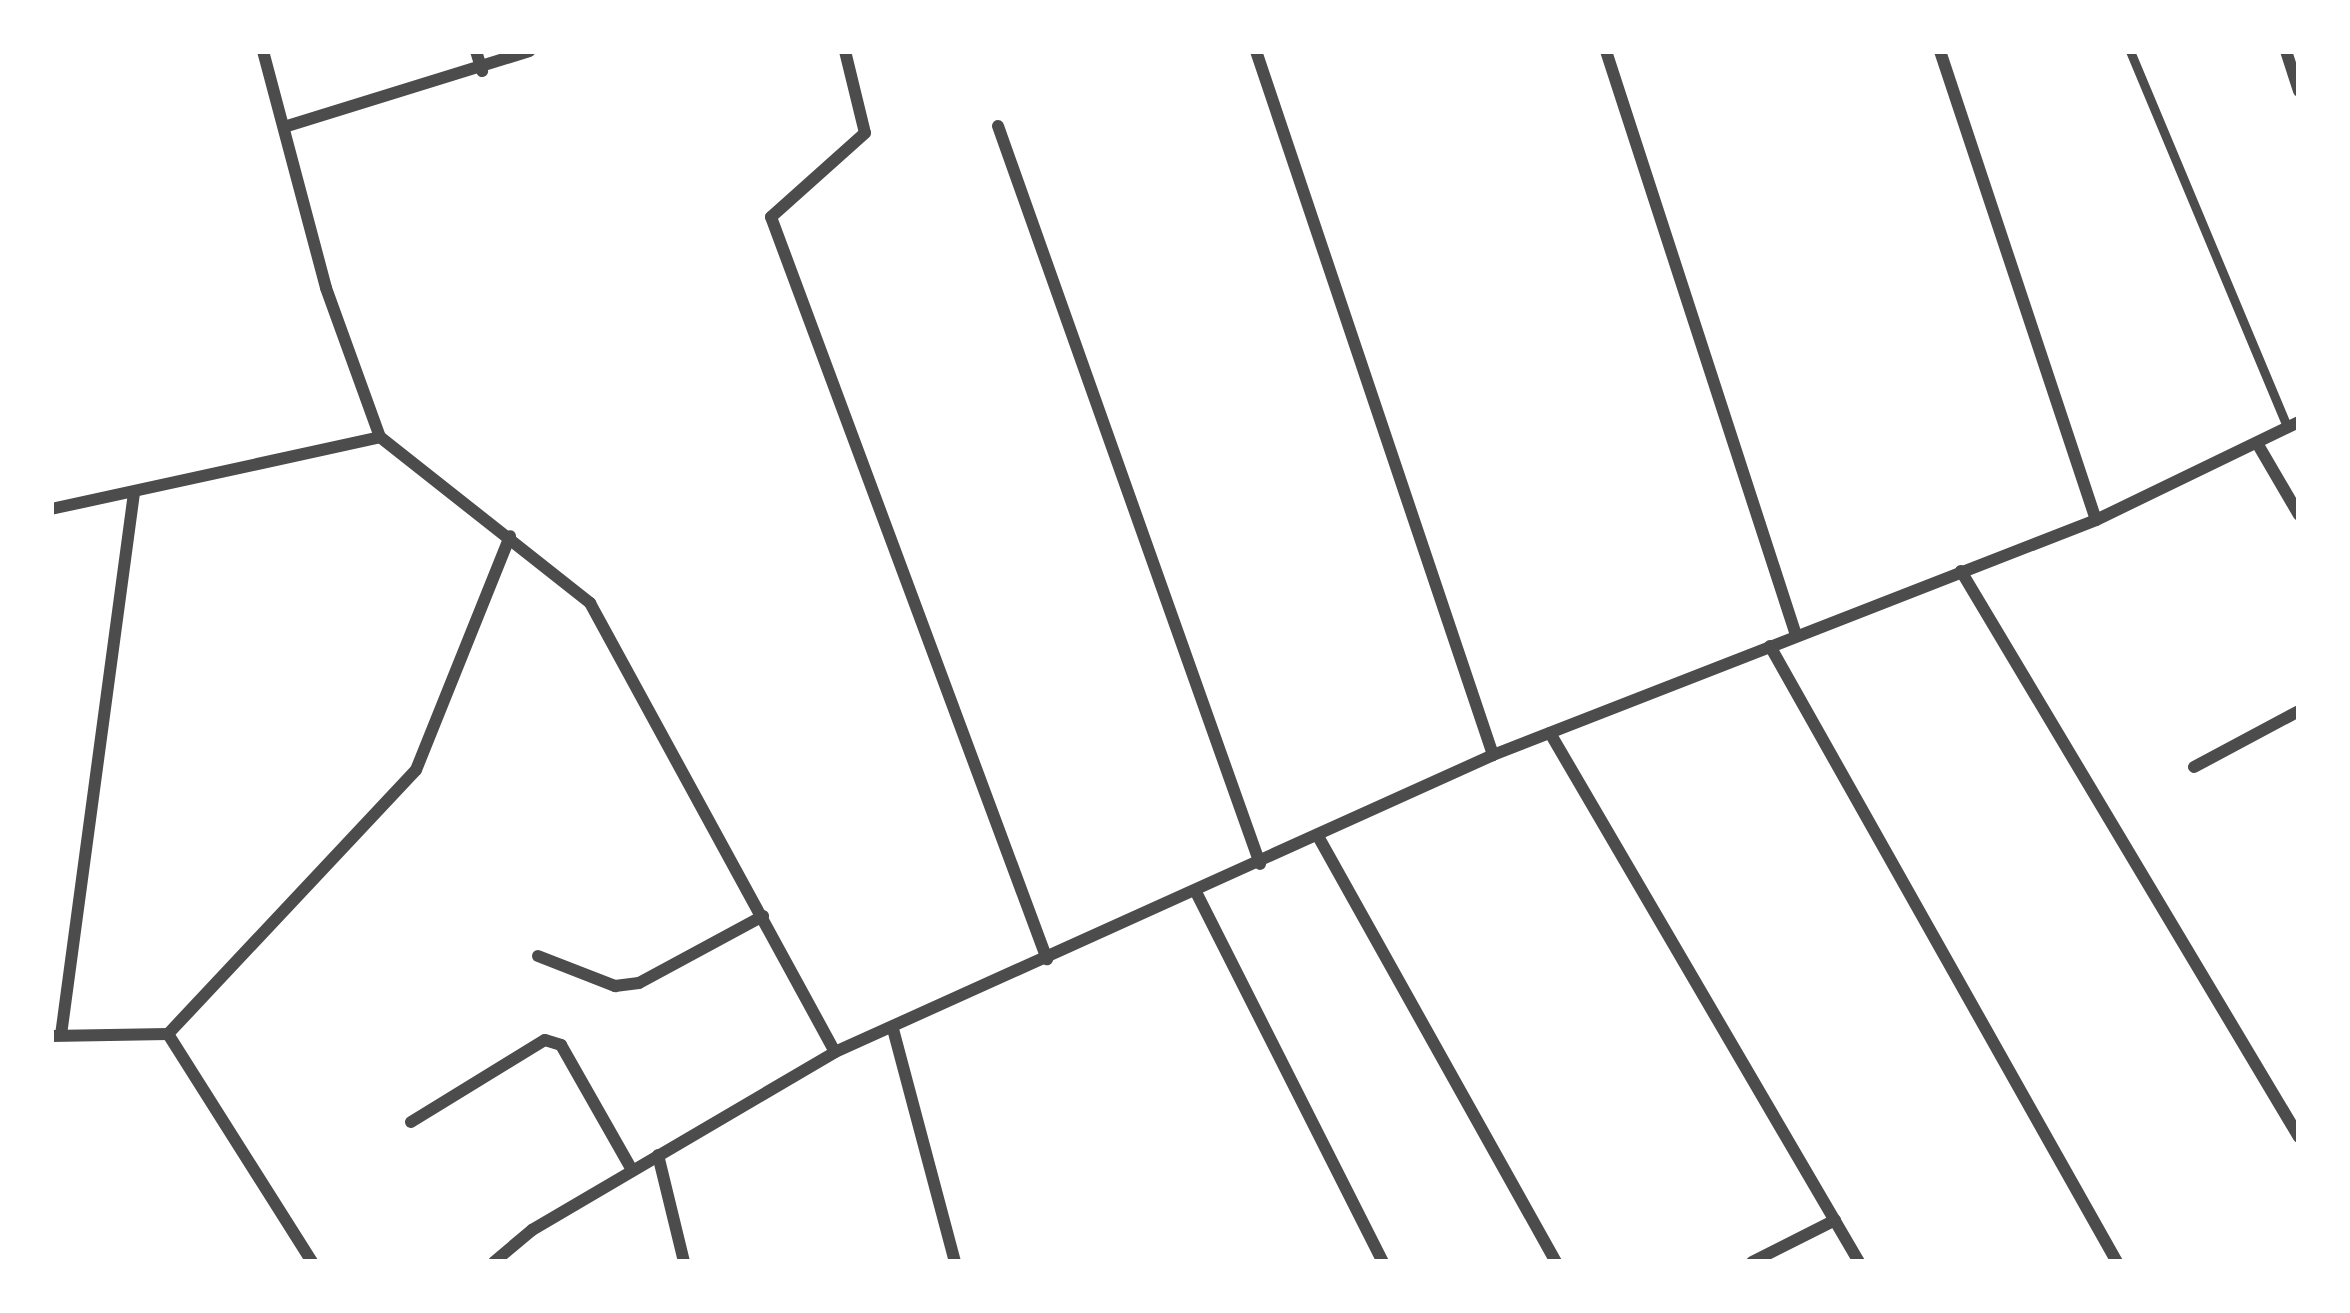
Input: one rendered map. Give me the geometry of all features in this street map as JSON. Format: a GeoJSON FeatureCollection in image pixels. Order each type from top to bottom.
{"type":"FeatureCollection","features":[{"type":"Feature","properties":{"kind":"street"},"geometry":{"type":"LineString","coordinates":[[263,51],[326,288],[380,436],[590,603],[835,1052]]}},
{"type":"Feature","properties":{"kind":"street"},"geometry":{"type":"LineString","coordinates":[[476,51],[482,71]]}},
{"type":"Feature","properties":{"kind":"street"},"geometry":{"type":"LineString","coordinates":[[284,127],[482,71],[529,51]]}},
{"type":"Feature","properties":{"kind":"street"},"geometry":{"type":"LineString","coordinates":[[845,51],[865,133],[771,217],[1047,959]]}},
{"type":"Feature","properties":{"kind":"street"},"geometry":{"type":"LineString","coordinates":[[1256,51],[1493,755]]}},
{"type":"Feature","properties":{"kind":"street"},"geometry":{"type":"LineString","coordinates":[[1606,51],[1796,635]]}},
{"type":"Feature","properties":{"kind":"street"},"geometry":{"type":"LineString","coordinates":[[1940,51],[2096,520]]}},
{"type":"Feature","properties":{"kind":"street"},"geometry":{"type":"LineString","coordinates":[[2286,51],[2299,91]]}},
{"type":"Feature","properties":{"kind":"street"},"geometry":{"type":"LineString","coordinates":[[998,126],[1260,864]]}},
{"type":"Feature","properties":{"kind":"street"},"geometry":{"type":"LineString","coordinates":[[494,1262],[632,1171],[835,1052],[1197,894],[1493,755],[2096,520],[2293,425]]}},
{"type":"Feature","properties":{"kind":"street"},"geometry":{"type":"LineString","coordinates":[[51,508],[380,436]]}},
{"type":"Feature","properties":{"kind":"street"},"geometry":{"type":"LineString","coordinates":[[2257,443],[2299,515]]}},
{"type":"Feature","properties":{"kind":"street"},"geometry":{"type":"LineString","coordinates":[[134,493],[56,1035],[168,1034],[416,770],[510,536]]}},
{"type":"Feature","properties":{"kind":"street"},"geometry":{"type":"LineString","coordinates":[[1961,571],[2299,1137]]}},
{"type":"Feature","properties":{"kind":"street"},"geometry":{"type":"LineString","coordinates":[[1770,646],[2117,1262]]}},
{"type":"Feature","properties":{"kind":"street"},"geometry":{"type":"LineString","coordinates":[[2194,767],[2299,711]]}},
{"type":"Feature","properties":{"kind":"street"},"geometry":{"type":"LineString","coordinates":[[1550,733],[1859,1262]]}},
{"type":"Feature","properties":{"kind":"street"},"geometry":{"type":"LineString","coordinates":[[1319,838],[1556,1262]]}},
{"type":"Feature","properties":{"kind":"street"},"geometry":{"type":"LineString","coordinates":[[1197,894],[1382,1262]]}},
{"type":"Feature","properties":{"kind":"street"},"geometry":{"type":"LineString","coordinates":[[538,956],[615,986],[639,983],[764,916]]}},
{"type":"Feature","properties":{"kind":"street"},"geometry":{"type":"LineString","coordinates":[[892,1029],[955,1262]]}},
{"type":"Feature","properties":{"kind":"street"},"geometry":{"type":"LineString","coordinates":[[168,1034],[312,1262]]}},
{"type":"Feature","properties":{"kind":"street"},"geometry":{"type":"LineString","coordinates":[[411,1122],[545,1040],[561,1045],[632,1171]]}},
{"type":"Feature","properties":{"kind":"street"},"geometry":{"type":"LineString","coordinates":[[658,1155],[684,1262]]}},
{"type":"Feature","properties":{"kind":"street"},"geometry":{"type":"LineString","coordinates":[[1752,1262],[1834,1220]]}},
{"type":"Feature","properties":{"kind":"lane"},"geometry":{"type":"LineString","coordinates":[[2130,51],[2293,425]]}}]}
